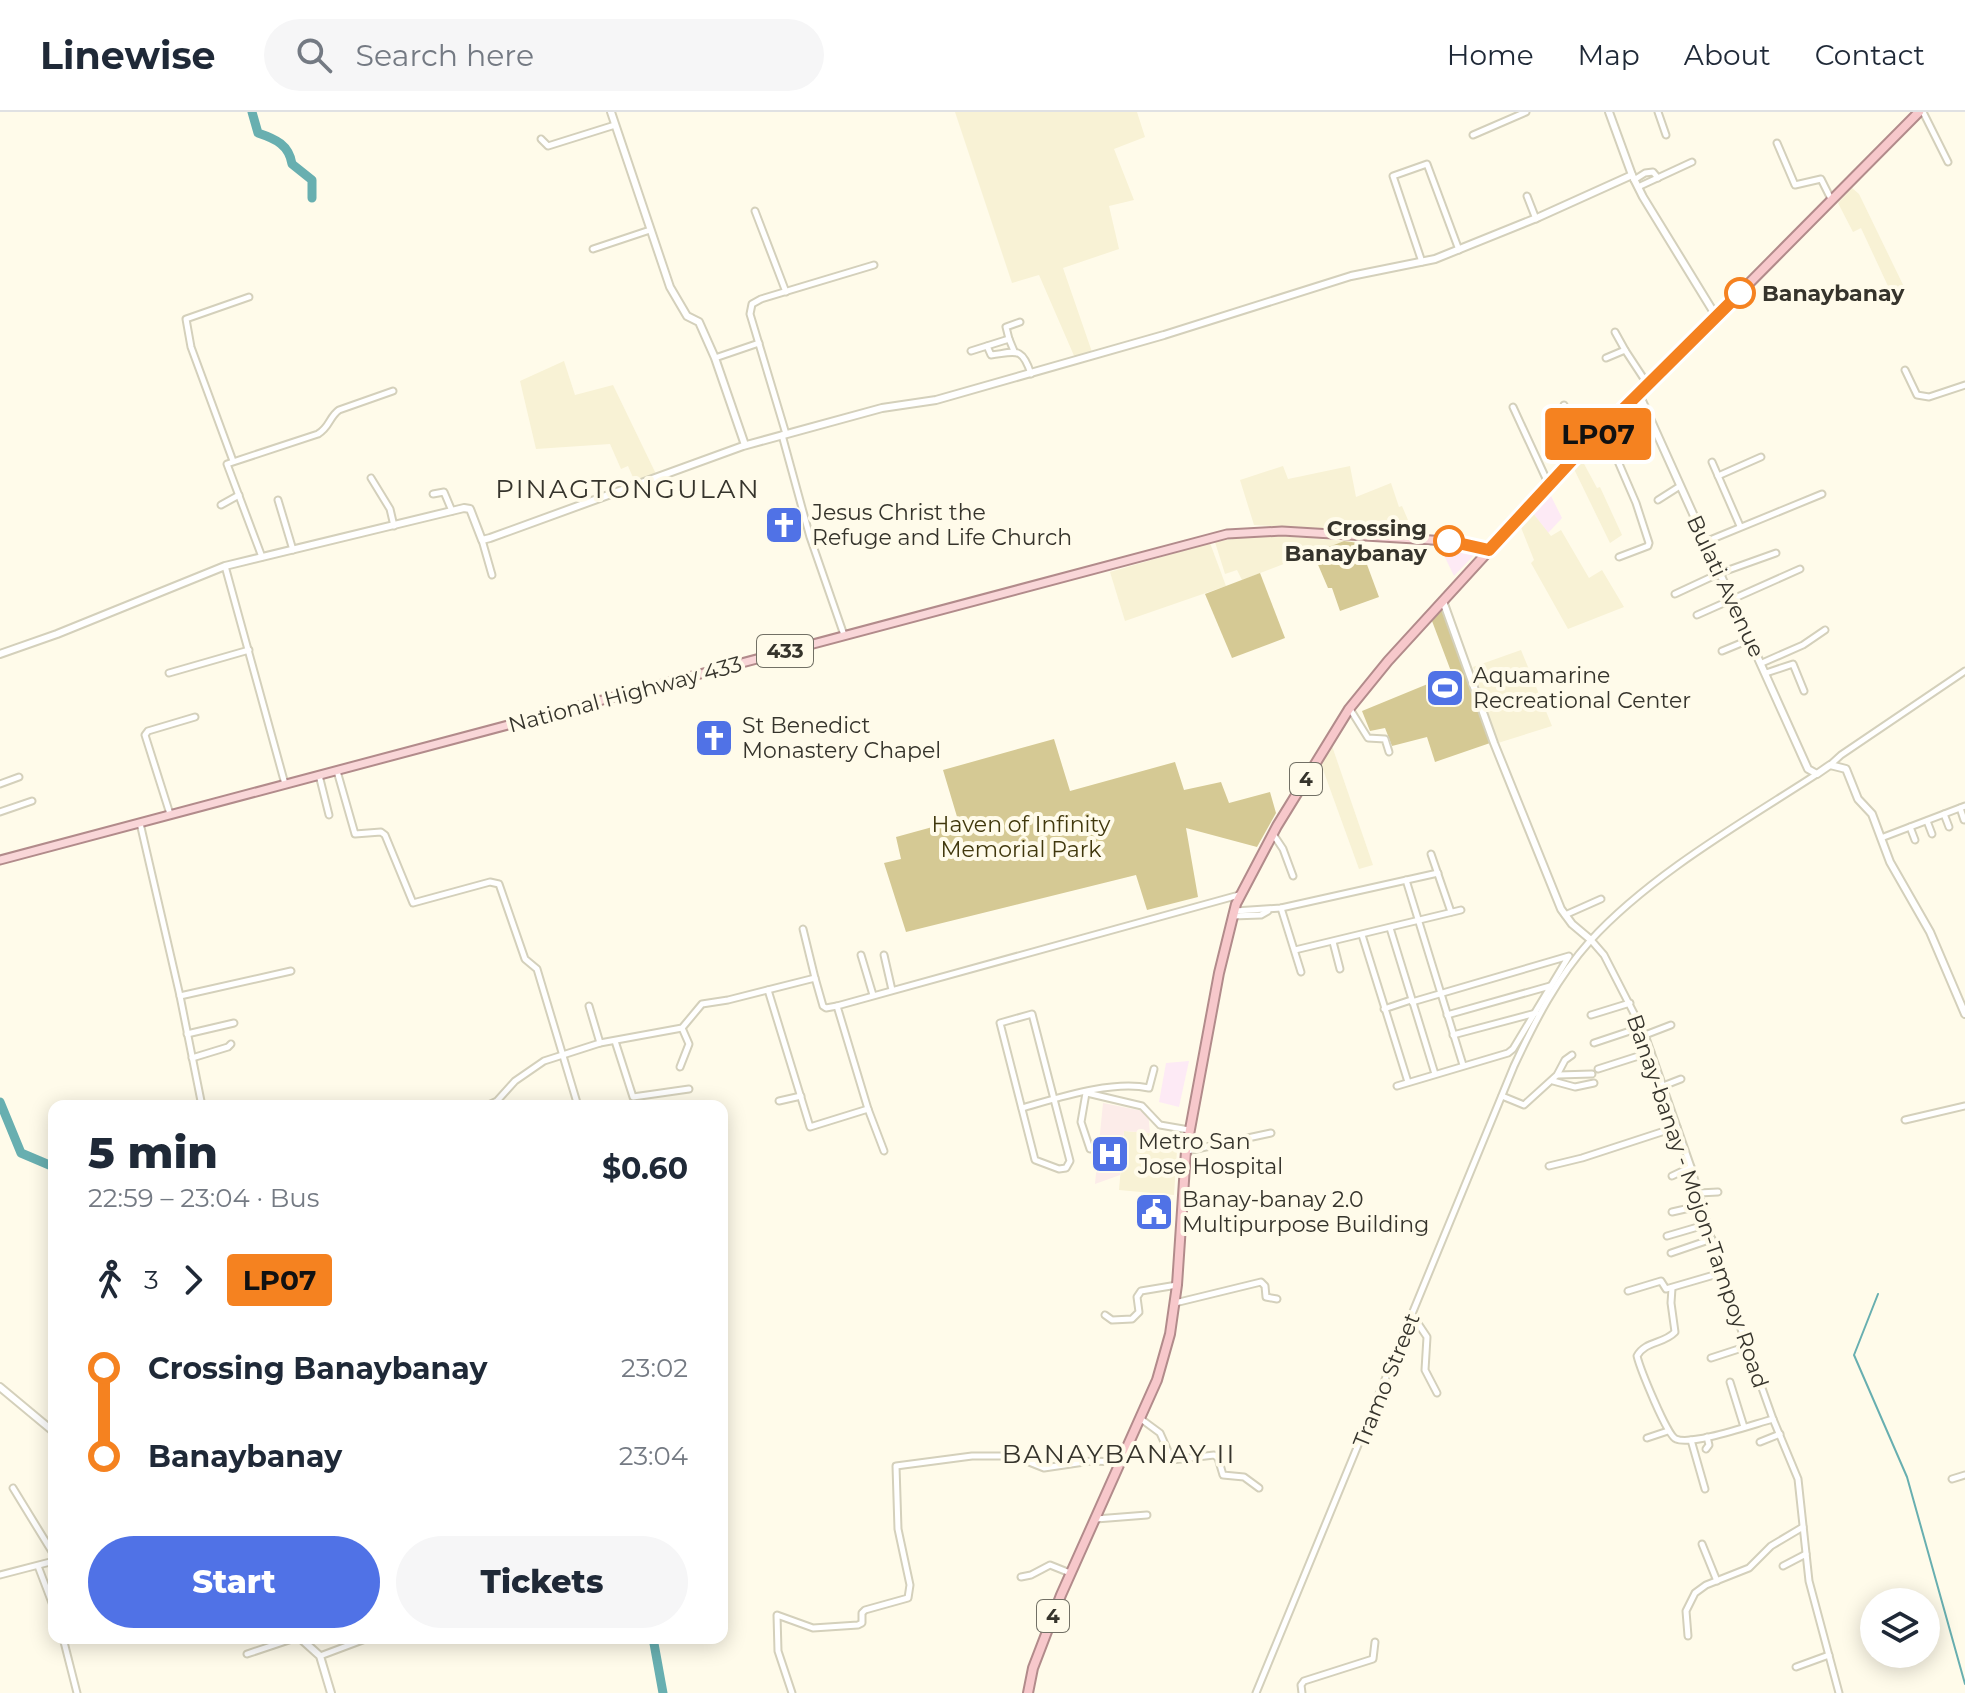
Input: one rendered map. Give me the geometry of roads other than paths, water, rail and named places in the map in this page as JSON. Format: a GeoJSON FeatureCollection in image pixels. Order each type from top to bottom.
{"type":"FeatureCollection","features":[{"type":"Feature","properties":{"kind":"highway","name":"4"},"geometry":{"type":"LineString","coordinates":[[1028,1693],[1033,1668],[1070,1573],[1140,1418],[1167,1348],[1177,1285],[1186,1151],[1211,1007],[1233,913],[1273,834],[1349,709],[1388,661],[1549,485],[1921,112]]}},
{"type":"Feature","properties":{"kind":"main road","name":"National Highway 433"},"geometry":{"type":"LineString","coordinates":[[0,860],[1227,534],[1282,531],[1448,541],[1489,550]]}},
{"type":"Feature","properties":{"kind":"street"},"geometry":{"type":"LineString","coordinates":[[611,112],[678,304],[687,316],[699,322],[745,445]]}},
{"type":"Feature","properties":{"kind":"street"},"geometry":{"type":"LineString","coordinates":[[1473,135],[1526,112]]}},
{"type":"Feature","properties":{"kind":"street"},"geometry":{"type":"LineString","coordinates":[[1609,112],[1635,181],[1681,263],[1716,316]]}},
{"type":"Feature","properties":{"kind":"street"},"geometry":{"type":"LineString","coordinates":[[1658,112],[1666,135]]}},
{"type":"Feature","properties":{"kind":"street"},"geometry":{"type":"LineString","coordinates":[[1921,112],[1948,162]]}},
{"type":"Feature","properties":{"kind":"street"},"geometry":{"type":"LineString","coordinates":[[541,139],[548,146],[615,125]]}},
{"type":"Feature","properties":{"kind":"street"},"geometry":{"type":"LineString","coordinates":[[1777,143],[1795,185],[1821,179],[1832,200]]}},
{"type":"Feature","properties":{"kind":"street"},"geometry":{"type":"LineString","coordinates":[[482,540],[745,445],[882,408],[936,400],[1031,374],[1351,276],[1423,263],[1635,181],[1658,178],[1692,162]]}},
{"type":"Feature","properties":{"kind":"street"},"geometry":{"type":"LineString","coordinates":[[1423,263],[1393,176],[1427,164],[1459,250]]}},
{"type":"Feature","properties":{"kind":"street"},"geometry":{"type":"LineString","coordinates":[[1527,196],[1536,219]]}},
{"type":"Feature","properties":{"kind":"street"},"geometry":{"type":"LineString","coordinates":[[755,211],[786,292]]}},
{"type":"Feature","properties":{"kind":"street"},"geometry":{"type":"LineString","coordinates":[[593,249],[650,230]]}},
{"type":"Feature","properties":{"kind":"street"},"geometry":{"type":"LineString","coordinates":[[844,635],[810,537],[750,314],[752,304],[761,299],[874,265]]}},
{"type":"Feature","properties":{"kind":"street"},"geometry":{"type":"LineString","coordinates":[[233,461],[191,347],[186,319],[249,297]]}},
{"type":"Feature","properties":{"kind":"street"},"geometry":{"type":"LineString","coordinates":[[1014,351],[1006,327],[1020,322]]}},
{"type":"Feature","properties":{"kind":"street"},"geometry":{"type":"LineString","coordinates":[[1615,332],[1648,385]]}},
{"type":"Feature","properties":{"kind":"street"},"geometry":{"type":"LineString","coordinates":[[971,351],[1009,339]]}},
{"type":"Feature","properties":{"kind":"street"},"geometry":{"type":"LineString","coordinates":[[715,358],[759,343]]}},
{"type":"Feature","properties":{"kind":"street"},"geometry":{"type":"LineString","coordinates":[[987,346],[991,355],[1014,351],[1022,353],[1031,374]]}},
{"type":"Feature","properties":{"kind":"street"},"geometry":{"type":"LineString","coordinates":[[1606,358],[1625,350]]}},
{"type":"Feature","properties":{"kind":"street"},"geometry":{"type":"LineString","coordinates":[[1905,370],[1917,395],[1923,397],[1965,385]]}},
{"type":"Feature","properties":{"kind":"street"},"geometry":{"type":"LineString","coordinates":[[262,558],[227,465],[318,434],[326,429],[339,410],[393,391]]}},
{"type":"Feature","properties":{"kind":"street","name":"Bulati Avenue"},"geometry":{"type":"LineString","coordinates":[[1639,394],[1808,769],[1817,774]]}},
{"type":"Feature","properties":{"kind":"street"},"geometry":{"type":"LineString","coordinates":[[1564,405],[1586,447]]}},
{"type":"Feature","properties":{"kind":"street"},"geometry":{"type":"LineString","coordinates":[[1513,407],[1549,485]]}},
{"type":"Feature","properties":{"kind":"street"},"geometry":{"type":"LineString","coordinates":[[1604,429],[1636,503],[1649,543],[1619,557]]}},
{"type":"Feature","properties":{"kind":"street"},"geometry":{"type":"LineString","coordinates":[[1718,476],[1761,457]]}},
{"type":"Feature","properties":{"kind":"street"},"geometry":{"type":"LineString","coordinates":[[1712,462],[1740,526]]}},
{"type":"Feature","properties":{"kind":"street"},"geometry":{"type":"LineString","coordinates":[[371,478],[390,509],[394,526]]}},
{"type":"Feature","properties":{"kind":"street"},"geometry":{"type":"LineString","coordinates":[[1658,500],[1680,486]]}},
{"type":"Feature","properties":{"kind":"street"},"geometry":{"type":"LineString","coordinates":[[433,494],[443,491],[452,511]]}},
{"type":"Feature","properties":{"kind":"street"},"geometry":{"type":"LineString","coordinates":[[1705,542],[1822,494]]}},
{"type":"Feature","properties":{"kind":"street"},"geometry":{"type":"LineString","coordinates":[[221,505],[239,495]]}},
{"type":"Feature","properties":{"kind":"street"},"geometry":{"type":"LineString","coordinates":[[278,500],[293,550]]}},
{"type":"Feature","properties":{"kind":"street"},"geometry":{"type":"LineString","coordinates":[[0,654],[225,566],[466,507],[470,509],[482,540],[492,575]]}},
{"type":"Feature","properties":{"kind":"street"},"geometry":{"type":"LineString","coordinates":[[1675,594],[1720,573],[1776,553]]}},
{"type":"Feature","properties":{"kind":"street"},"geometry":{"type":"LineString","coordinates":[[225,566],[285,784]]}},
{"type":"Feature","properties":{"kind":"street"},"geometry":{"type":"LineString","coordinates":[[1697,615],[1800,569]]}},
{"type":"Feature","properties":{"kind":"street","name":"Banay-banay - Mojon-Tampoy Road"},"geometry":{"type":"LineString","coordinates":[[1443,601],[1494,743],[1565,915],[1604,955],[1645,1035],[1691,1167],[1721,1273],[1773,1419],[1798,1479],[1809,1581],[1839,1693]]}},
{"type":"Feature","properties":{"kind":"street"},"geometry":{"type":"LineString","coordinates":[[1762,663],[1803,645],[1825,630]]}},
{"type":"Feature","properties":{"kind":"street"},"geometry":{"type":"LineString","coordinates":[[1722,651],[1751,639]]}},
{"type":"Feature","properties":{"kind":"street"},"geometry":{"type":"LineString","coordinates":[[169,673],[249,650]]}},
{"type":"Feature","properties":{"kind":"street"},"geometry":{"type":"LineString","coordinates":[[1766,673],[1793,664],[1804,691]]}},
{"type":"Feature","properties":{"kind":"street"},"geometry":{"type":"LineString","coordinates":[[1817,774],[1965,671]]}},
{"type":"Feature","properties":{"kind":"street"},"geometry":{"type":"LineString","coordinates":[[1349,709],[1368,738],[1385,739],[1389,752]]}},
{"type":"Feature","properties":{"kind":"street"},"geometry":{"type":"LineString","coordinates":[[170,814],[145,735],[148,731],[195,717]]}},
{"type":"Feature","properties":{"kind":"street"},"geometry":{"type":"LineString","coordinates":[[1830,765],[1846,769],[1858,799],[1872,814],[1890,862],[1930,932],[1965,1014]]}},
{"type":"Feature","properties":{"kind":"street"},"geometry":{"type":"LineString","coordinates":[[336,770],[355,834],[381,832],[385,835],[413,903],[490,882],[499,884],[525,959],[537,969],[576,1100]]}},
{"type":"Feature","properties":{"kind":"street","name":"Tramo Street"},"geometry":{"type":"LineString","coordinates":[[1256,1693],[1514,1066],[1539,1013],[1591,940],[1645,890],[1817,774]]}},
{"type":"Feature","properties":{"kind":"street"},"geometry":{"type":"LineString","coordinates":[[319,775],[329,815]]}},
{"type":"Feature","properties":{"kind":"street"},"geometry":{"type":"LineString","coordinates":[[0,784],[19,777]]}},
{"type":"Feature","properties":{"kind":"street"},"geometry":{"type":"LineString","coordinates":[[0,812],[32,801]]}},
{"type":"Feature","properties":{"kind":"street"},"geometry":{"type":"LineString","coordinates":[[1881,838],[1962,807],[1964,820]]}},
{"type":"Feature","properties":{"kind":"street"},"geometry":{"type":"LineString","coordinates":[[1944,814],[1949,827]]}},
{"type":"Feature","properties":{"kind":"street"},"geometry":{"type":"LineString","coordinates":[[1927,821],[1932,834]]}},
{"type":"Feature","properties":{"kind":"street"},"geometry":{"type":"LineString","coordinates":[[140,822],[201,1100]]}},
{"type":"Feature","properties":{"kind":"street"},"geometry":{"type":"LineString","coordinates":[[1910,827],[1915,840]]}},
{"type":"Feature","properties":{"kind":"street"},"geometry":{"type":"LineString","coordinates":[[1273,834],[1283,849],[1293,876]]}},
{"type":"Feature","properties":{"kind":"street"},"geometry":{"type":"LineString","coordinates":[[1431,854],[1451,912]]}},
{"type":"Feature","properties":{"kind":"street"},"geometry":{"type":"LineString","coordinates":[[1233,913],[1281,908],[1438,873]]}},
{"type":"Feature","properties":{"kind":"street"},"geometry":{"type":"LineString","coordinates":[[1406,880],[1463,1065]]}},
{"type":"Feature","properties":{"kind":"street"},"geometry":{"type":"LineString","coordinates":[[803,929],[826,1008],[1240,895]]}},
{"type":"Feature","properties":{"kind":"street"},"geometry":{"type":"LineString","coordinates":[[1565,915],[1601,899]]}},
{"type":"Feature","properties":{"kind":"street"},"geometry":{"type":"LineString","coordinates":[[1281,908],[1301,972]]}},
{"type":"Feature","properties":{"kind":"street"},"geometry":{"type":"LineString","coordinates":[[1295,950],[1461,910]]}},
{"type":"Feature","properties":{"kind":"street"},"geometry":{"type":"LineString","coordinates":[[1390,928],[1435,1074]]}},
{"type":"Feature","properties":{"kind":"street"},"geometry":{"type":"LineString","coordinates":[[1362,935],[1408,1082]]}},
{"type":"Feature","properties":{"kind":"street"},"geometry":{"type":"LineString","coordinates":[[1333,942],[1340,969]]}},
{"type":"Feature","properties":{"kind":"street"},"geometry":{"type":"LineString","coordinates":[[861,955],[873,995]]}},
{"type":"Feature","properties":{"kind":"street"},"geometry":{"type":"LineString","coordinates":[[884,955],[892,990]]}},
{"type":"Feature","properties":{"kind":"street"},"geometry":{"type":"LineString","coordinates":[[1384,1009],[1569,956],[1513,1049],[1397,1086]]}},
{"type":"Feature","properties":{"kind":"street"},"geometry":{"type":"LineString","coordinates":[[180,996],[291,971]]}},
{"type":"Feature","properties":{"kind":"street"},"geometry":{"type":"LineString","coordinates":[[498,1100],[515,1081],[544,1061],[563,1053],[682,1028],[702,1004],[815,978]]}},
{"type":"Feature","properties":{"kind":"street"},"geometry":{"type":"LineString","coordinates":[[1447,1015],[1551,986]]}},
{"type":"Feature","properties":{"kind":"street"},"geometry":{"type":"LineString","coordinates":[[768,990],[810,1127],[868,1109]]}},
{"type":"Feature","properties":{"kind":"street"},"geometry":{"type":"LineString","coordinates":[[1591,1015],[1630,1003]]}},
{"type":"Feature","properties":{"kind":"street"},"geometry":{"type":"LineString","coordinates":[[589,1006],[600,1043]]}},
{"type":"Feature","properties":{"kind":"street"},"geometry":{"type":"LineString","coordinates":[[837,1006],[884,1151]]}},
{"type":"Feature","properties":{"kind":"street"},"geometry":{"type":"LineString","coordinates":[[1453,1035],[1536,1013]]}},
{"type":"Feature","properties":{"kind":"street"},"geometry":{"type":"LineString","coordinates":[[1032,1014],[1070,1161],[1066,1168],[1059,1169],[1036,1161],[1022,1108],[1000,1023],[1032,1014]]}},
{"type":"Feature","properties":{"kind":"street"},"geometry":{"type":"LineString","coordinates":[[187,1034],[234,1023]]}},
{"type":"Feature","properties":{"kind":"street"},"geometry":{"type":"LineString","coordinates":[[1645,1035],[1671,1025]]}},
{"type":"Feature","properties":{"kind":"street"},"geometry":{"type":"LineString","coordinates":[[1594,1043],[1642,1027]]}},
{"type":"Feature","properties":{"kind":"street"},"geometry":{"type":"LineString","coordinates":[[680,1067],[689,1044],[682,1028]]}},
{"type":"Feature","properties":{"kind":"street"},"geometry":{"type":"LineString","coordinates":[[615,1041],[633,1097],[689,1089]]}},
{"type":"Feature","properties":{"kind":"street"},"geometry":{"type":"LineString","coordinates":[[192,1058],[231,1044]]}},
{"type":"Feature","properties":{"kind":"street"},"geometry":{"type":"LineString","coordinates":[[1598,1069],[1651,1052]]}},
{"type":"Feature","properties":{"kind":"street"},"geometry":{"type":"LineString","coordinates":[[1502,1096],[1524,1105],[1552,1081],[1565,1060],[1572,1055]]}},
{"type":"Feature","properties":{"kind":"street"},"geometry":{"type":"LineString","coordinates":[[1022,1108],[1132,1085],[1149,1088],[1154,1069]]}},
{"type":"Feature","properties":{"kind":"street"},"geometry":{"type":"LineString","coordinates":[[1557,1075],[1592,1074]]}},
{"type":"Feature","properties":{"kind":"street"},"geometry":{"type":"LineString","coordinates":[[1663,1086],[1681,1079]]}},
{"type":"Feature","properties":{"kind":"street"},"geometry":{"type":"LineString","coordinates":[[1552,1081],[1575,1087],[1594,1083]]}},
{"type":"Feature","properties":{"kind":"street"},"geometry":{"type":"LineString","coordinates":[[1086,1093],[1136,1103],[1147,1109],[1160,1125],[1189,1130]]}},
{"type":"Feature","properties":{"kind":"street"},"geometry":{"type":"LineString","coordinates":[[1086,1093],[1081,1122],[1090,1149]]}},
{"type":"Feature","properties":{"kind":"street"},"geometry":{"type":"LineString","coordinates":[[779,1101],[801,1096]]}},
{"type":"Feature","properties":{"kind":"street"},"geometry":{"type":"LineString","coordinates":[[1905,1120],[1965,1106]]}},
{"type":"Feature","properties":{"kind":"street"},"geometry":{"type":"LineString","coordinates":[[1549,1166],[1677,1127]]}},
{"type":"Feature","properties":{"kind":"street"},"geometry":{"type":"LineString","coordinates":[[1186,1151],[1271,1133]]}},
{"type":"Feature","properties":{"kind":"street"},"geometry":{"type":"LineString","coordinates":[[1672,1176],[1691,1167]]}},
{"type":"Feature","properties":{"kind":"street"},"geometry":{"type":"LineString","coordinates":[[1699,1193],[1718,1192]]}},
{"type":"Feature","properties":{"kind":"street"},"geometry":{"type":"LineString","coordinates":[[1672,1212],[1703,1205]]}},
{"type":"Feature","properties":{"kind":"street"},"geometry":{"type":"LineString","coordinates":[[1667,1236],[1708,1224]]}},
{"type":"Feature","properties":{"kind":"street"},"geometry":{"type":"LineString","coordinates":[[1671,1253],[1712,1239]]}},
{"type":"Feature","properties":{"kind":"street"},"geometry":{"type":"LineString","coordinates":[[1628,1291],[1661,1281],[1665,1289],[1672,1288],[1721,1273]]}},
{"type":"Feature","properties":{"kind":"street"},"geometry":{"type":"LineString","coordinates":[[1175,1303],[1261,1282],[1266,1297],[1277,1299]]}},
{"type":"Feature","properties":{"kind":"street"},"geometry":{"type":"LineString","coordinates":[[1105,1315],[1112,1320],[1132,1319],[1139,1312],[1137,1297],[1141,1291],[1177,1285]]}},
{"type":"Feature","properties":{"kind":"street"},"geometry":{"type":"LineString","coordinates":[[1672,1288],[1675,1332],[1671,1337],[1642,1348],[1637,1356],[1649,1391],[1674,1439],[1707,1437],[1773,1419]]}},
{"type":"Feature","properties":{"kind":"street"},"geometry":{"type":"LineString","coordinates":[[1412,1315],[1427,1337],[1425,1370],[1437,1393]]}},
{"type":"Feature","properties":{"kind":"street"},"geometry":{"type":"LineString","coordinates":[[1711,1358],[1748,1346]]}},
{"type":"Feature","properties":{"kind":"street"},"geometry":{"type":"LineString","coordinates":[[1730,1382],[1744,1427]]}},
{"type":"Feature","properties":{"kind":"street"},"geometry":{"type":"LineString","coordinates":[[0,1387],[48,1427]]}},
{"type":"Feature","properties":{"kind":"street"},"geometry":{"type":"LineString","coordinates":[[1140,1418],[1160,1433],[1172,1460],[1214,1455],[1218,1458],[1223,1475],[1244,1477],[1259,1488]]}},
{"type":"Feature","properties":{"kind":"street"},"geometry":{"type":"LineString","coordinates":[[1647,1438],[1668,1431]]}},
{"type":"Feature","properties":{"kind":"street"},"geometry":{"type":"LineString","coordinates":[[1760,1442],[1780,1434]]}},
{"type":"Feature","properties":{"kind":"street"},"geometry":{"type":"LineString","coordinates":[[1706,1449],[1709,1445],[1707,1437]]}},
{"type":"Feature","properties":{"kind":"street"},"geometry":{"type":"LineString","coordinates":[[1691,1440],[1705,1489]]}},
{"type":"Feature","properties":{"kind":"street"},"geometry":{"type":"LineString","coordinates":[[792,1693],[778,1651],[777,1615],[813,1628],[858,1625],[862,1623],[865,1610],[908,1598],[910,1585],[898,1529],[896,1466],[972,1456],[1010,1455],[1044,1468],[1091,1461],[1120,1462]]}},
{"type":"Feature","properties":{"kind":"street"},"geometry":{"type":"LineString","coordinates":[[1952,1479],[1965,1475]]}},
{"type":"Feature","properties":{"kind":"street"},"geometry":{"type":"LineString","coordinates":[[13,1488],[48,1548]]}},
{"type":"Feature","properties":{"kind":"street"},"geometry":{"type":"LineString","coordinates":[[1095,1519],[1147,1515]]}},
{"type":"Feature","properties":{"kind":"street"},"geometry":{"type":"LineString","coordinates":[[1688,1636],[1688,1603],[1699,1589],[1749,1568],[1771,1546],[1803,1527]]}},
{"type":"Feature","properties":{"kind":"street"},"geometry":{"type":"LineString","coordinates":[[1702,1544],[1717,1581]]}},
{"type":"Feature","properties":{"kind":"street"},"geometry":{"type":"LineString","coordinates":[[1783,1566],[1806,1554]]}},
{"type":"Feature","properties":{"kind":"street"},"geometry":{"type":"LineString","coordinates":[[0,1575],[48,1561]]}},
{"type":"Feature","properties":{"kind":"street"},"geometry":{"type":"LineString","coordinates":[[1021,1577],[1050,1565],[1070,1573]]}},
{"type":"Feature","properties":{"kind":"street"},"geometry":{"type":"LineString","coordinates":[[38,1566],[48,1592]]}},
{"type":"Feature","properties":{"kind":"street"},"geometry":{"type":"LineString","coordinates":[[1302,1693],[1304,1681],[1373,1659],[1375,1642]]}},
{"type":"Feature","properties":{"kind":"street"},"geometry":{"type":"LineString","coordinates":[[65,1644],[77,1693]]}},
{"type":"Feature","properties":{"kind":"street"},"geometry":{"type":"LineString","coordinates":[[247,1654],[279,1644]]}},
{"type":"Feature","properties":{"kind":"street"},"geometry":{"type":"LineString","coordinates":[[305,1644],[320,1656],[331,1693]]}},
{"type":"Feature","properties":{"kind":"street"},"geometry":{"type":"LineString","coordinates":[[320,1656],[352,1644]]}},
{"type":"Feature","properties":{"kind":"street"},"geometry":{"type":"LineString","coordinates":[[1796,1667],[1829,1654]]}},
{"type":"Feature","properties":{"kind":"waterway"},"geometry":{"type":"LineString","coordinates":[[252,112],[258,133],[281,144],[292,164],[312,180],[312,198]]}},
{"type":"Feature","properties":{"kind":"waterway"},"geometry":{"type":"LineString","coordinates":[[0,1102],[21,1153],[48,1164]]}},
{"type":"Feature","properties":{"kind":"waterway"},"geometry":{"type":"LineString","coordinates":[[1878,1294],[1854,1355],[1907,1477],[1965,1684]]}},
{"type":"Feature","properties":{"kind":"waterway"},"geometry":{"type":"LineString","coordinates":[[654,1644],[663,1693]]}},
{"type":"Feature","properties":{"kind":"place","name":"Banaybanay"},"geometry":{"type":"Point","coordinates":[1740,293]}},
{"type":"Feature","properties":{"kind":"place","name":"Jesus Christ the Refuge and Life Church"},"geometry":{"type":"Point","coordinates":[784,525]}},
{"type":"Feature","properties":{"kind":"place","name":"Crossing Banaybanay"},"geometry":{"type":"Point","coordinates":[1449,541]}},
{"type":"Feature","properties":{"kind":"place","name":"Aquamarine Recreational Center"},"geometry":{"type":"Point","coordinates":[1445,688]}},
{"type":"Feature","properties":{"kind":"place","name":"St Benedict Monastery Chapel"},"geometry":{"type":"Point","coordinates":[714,738]}},
{"type":"Feature","properties":{"kind":"place","name":"Metro San Jose Hospital"},"geometry":{"type":"Point","coordinates":[1110,1154]}},
{"type":"Feature","properties":{"kind":"place","name":"Banay-banay 2.0 Multipurpose Building"},"geometry":{"type":"Point","coordinates":[1154,1212]}},
{"type":"Feature","properties":{"kind":"district","name":"PINAGTONGULAN"},"geometry":{"type":"Point","coordinates":[628,489]}},
{"type":"Feature","properties":{"kind":"district","name":"BANAYBANAY II"},"geometry":{"type":"Point","coordinates":[1119,1454]}},
{"type":"Feature","properties":{"kind":"park label","name":"Haven of Infinity Memorial Park"},"geometry":{"type":"Point","coordinates":[1021,836]}}]}
